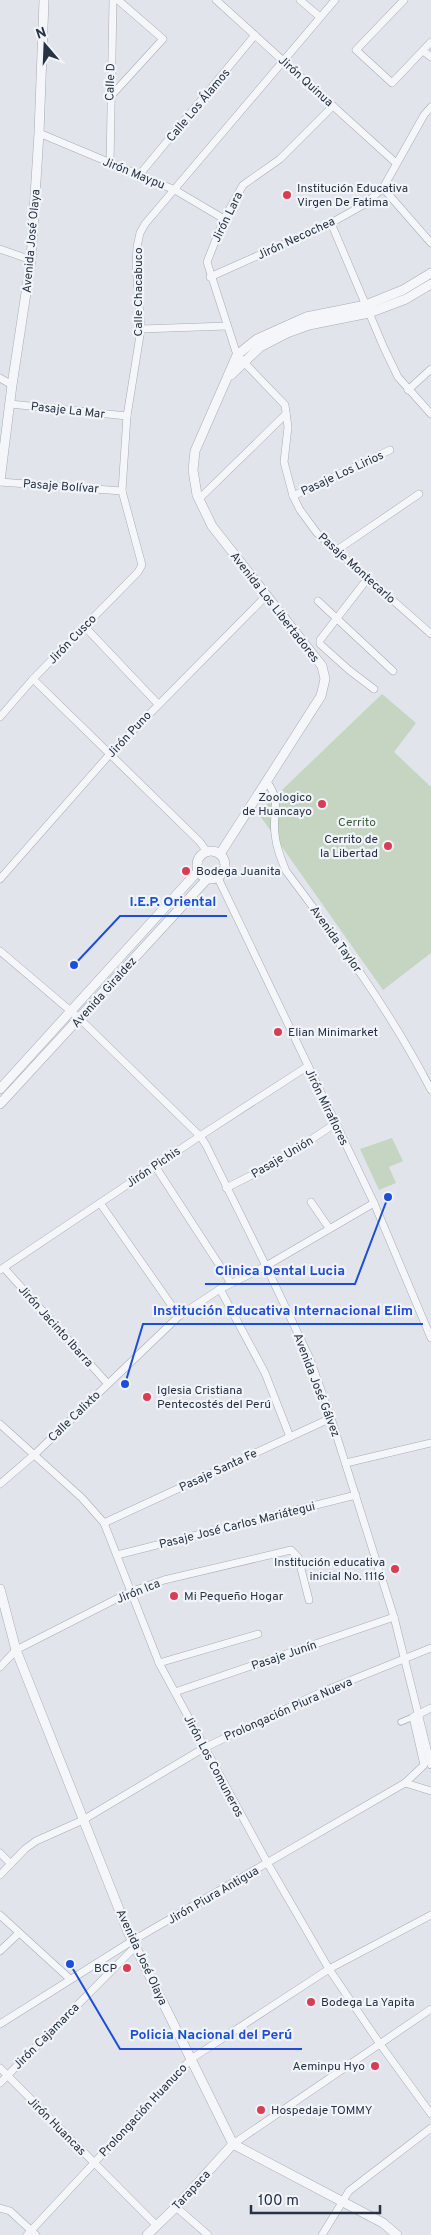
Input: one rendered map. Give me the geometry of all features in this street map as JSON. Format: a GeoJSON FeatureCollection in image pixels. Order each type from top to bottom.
{"type":"FeatureCollection","features":[{"type":"Feature","properties":{"kind":"street","name":"Avenida José Olaya"},"geometry":{"type":"LineString","coordinates":[[0,482],[12,385],[31,260],[40,134],[44,0]]}},
{"type":"Feature","properties":{"kind":"street","name":"Calle D"},"geometry":{"type":"LineString","coordinates":[[110,164],[113,0]]}},
{"type":"Feature","properties":{"kind":"street"},"geometry":{"type":"LineString","coordinates":[[110,97],[163,39],[118,0]]}},
{"type":"Feature","properties":{"kind":"street","name":"Jirón Quinua"},"geometry":{"type":"LineString","coordinates":[[216,0],[396,162]]}},
{"type":"Feature","properties":{"kind":"street"},"geometry":{"type":"LineString","coordinates":[[300,0],[320,17]]}},
{"type":"Feature","properties":{"kind":"street","name":"Calle Chacabuco"},"geometry":{"type":"LineString","coordinates":[[142,561],[122,491],[127,416],[141,329],[136,266],[140,233],[145,224],[335,0]]}},
{"type":"Feature","properties":{"kind":"street"},"geometry":{"type":"LineString","coordinates":[[404,0],[356,50],[392,83],[431,42]]}},
{"type":"Feature","properties":{"kind":"street","name":"Calle Los Álamos"},"geometry":{"type":"LineString","coordinates":[[140,174],[255,35]]}},
{"type":"Feature","properties":{"kind":"street"},"geometry":{"type":"LineString","coordinates":[[423,51],[431,57]]}},
{"type":"Feature","properties":{"kind":"street","name":"Jirón Lara"},"geometry":{"type":"LineString","coordinates":[[240,358],[210,277],[207,262],[224,219],[243,185],[280,159],[333,106]]}},
{"type":"Feature","properties":{"kind":"street","name":"Jirón Necochea"},"geometry":{"type":"LineString","coordinates":[[210,277],[331,223],[365,204],[383,188],[396,162],[424,115],[431,107]]}},
{"type":"Feature","properties":{"kind":"street","name":"Jirón Maypu"},"geometry":{"type":"LineString","coordinates":[[40,134],[110,164],[140,174],[174,190],[224,219]]}},
{"type":"Feature","properties":{"kind":"street"},"geometry":{"type":"LineString","coordinates":[[383,188],[431,243]]}},
{"type":"Feature","properties":{"kind":"street"},"geometry":{"type":"LineString","coordinates":[[331,223],[398,377],[431,414]]}},
{"type":"Feature","properties":{"kind":"street"},"geometry":{"type":"LineString","coordinates":[[0,249],[31,260]]}},
{"type":"Feature","properties":{"kind":"street","name":"Avenida Los Libertadores"},"geometry":{"type":"LineString","coordinates":[[367,309],[431,273]]}},
{"type":"Feature","properties":{"kind":"street","name":"Avenida Los Libertadores"},"geometry":{"type":"LineString","coordinates":[[220,854],[321,696],[325,679],[322,666],[212,526],[199,499],[193,470],[195,451],[229,377],[240,358],[308,325],[406,298],[431,284]]}},
{"type":"Feature","properties":{"kind":"street"},"geometry":{"type":"LineString","coordinates":[[141,329],[227,326]]}},
{"type":"Feature","properties":{"kind":"street","name":"Pasaje Montecarlo"},"geometry":{"type":"LineString","coordinates":[[240,358],[285,405],[288,427],[284,462],[293,496],[300,510],[318,533],[431,634]]}},
{"type":"Feature","properties":{"kind":"street"},"geometry":{"type":"LineString","coordinates":[[408,390],[431,369]]}},
{"type":"Feature","properties":{"kind":"street"},"geometry":{"type":"LineString","coordinates":[[0,378],[12,385]]}},
{"type":"Feature","properties":{"kind":"street","name":"Pasaje La Mar"},"geometry":{"type":"LineString","coordinates":[[10,404],[127,416]]}},
{"type":"Feature","properties":{"kind":"street"},"geometry":{"type":"LineString","coordinates":[[199,499],[286,414]]}},
{"type":"Feature","properties":{"kind":"street","name":"Pasaje Los Lirios"},"geometry":{"type":"LineString","coordinates":[[293,496],[390,450]]}},
{"type":"Feature","properties":{"kind":"street","name":"Pasaje Bolívar"},"geometry":{"type":"LineString","coordinates":[[0,482],[122,491]]}},
{"type":"Feature","properties":{"kind":"street"},"geometry":{"type":"LineString","coordinates":[[337,550],[419,494]]}},
{"type":"Feature","properties":{"kind":"street","name":"Jirón Cusco"},"geometry":{"type":"LineString","coordinates":[[0,717],[33,680],[138,572],[142,561]]}},
{"type":"Feature","properties":{"kind":"street"},"geometry":{"type":"LineString","coordinates":[[368,578],[320,640],[320,644],[374,689]]}},
{"type":"Feature","properties":{"kind":"street","name":"Jirón Puno"},"geometry":{"type":"LineString","coordinates":[[0,879],[110,754],[266,596]]}},
{"type":"Feature","properties":{"kind":"street"},"geometry":{"type":"LineString","coordinates":[[318,601],[393,671]]}},
{"type":"Feature","properties":{"kind":"street"},"geometry":{"type":"LineString","coordinates":[[85,627],[158,704]]}},
{"type":"Feature","properties":{"kind":"street"},"geometry":{"type":"LineString","coordinates":[[33,680],[200,842],[207,852],[220,854],[225,868],[218,878],[207,879],[198,871],[198,859],[207,852]]}},
{"type":"Feature","properties":{"kind":"street","name":"Avenida Taylor"},"geometry":{"type":"LineString","coordinates":[[267,782],[274,791],[276,799],[274,833],[279,856],[286,872],[357,966],[399,1030],[431,1090]]}},
{"type":"Feature","properties":{"kind":"street","name":"Avenida Giraldez"},"geometry":{"type":"LineString","coordinates":[[0,1089],[198,871]]}},
{"type":"Feature","properties":{"kind":"street","name":"Jirón Miraflores"},"geometry":{"type":"LineString","coordinates":[[218,878],[374,1203],[431,1338]]}},
{"type":"Feature","properties":{"kind":"street","name":"Avenida Giraldez"},"geometry":{"type":"LineString","coordinates":[[0,1104],[207,879]]}},
{"type":"Feature","properties":{"kind":"street","name":"Avenida José Gálvez"},"geometry":{"type":"LineString","coordinates":[[0,951],[80,1019],[200,1136],[266,1266],[310,1359],[346,1463],[394,1617],[406,1659],[416,1715],[431,1765]]}},
{"type":"Feature","properties":{"kind":"street","name":"Jirón Pichis"},"geometry":{"type":"LineString","coordinates":[[2,1269],[308,1066]]}},
{"type":"Feature","properties":{"kind":"street","name":"Pasaje Unión"},"geometry":{"type":"LineString","coordinates":[[226,1188],[276,1163],[336,1123]]}},
{"type":"Feature","properties":{"kind":"street"},"geometry":{"type":"LineString","coordinates":[[155,1166],[232,1283]]}},
{"type":"Feature","properties":{"kind":"street"},"geometry":{"type":"LineString","coordinates":[[311,1202],[329,1228]]}},
{"type":"Feature","properties":{"kind":"street"},"geometry":{"type":"LineString","coordinates":[[100,1203],[179,1316]]}},
{"type":"Feature","properties":{"kind":"street","name":"Calle Calixto"},"geometry":{"type":"LineString","coordinates":[[0,1484],[35,1454],[179,1316],[232,1283],[266,1266],[374,1203]]}},
{"type":"Feature","properties":{"kind":"street","name":"Jirón Jacinto Ibarra"},"geometry":{"type":"LineString","coordinates":[[2,1269],[108,1384]]}},
{"type":"Feature","properties":{"kind":"street"},"geometry":{"type":"LineString","coordinates":[[220,1290],[265,1373],[290,1436]]}},
{"type":"Feature","properties":{"kind":"street","name":"Pasaje Santa Fe"},"geometry":{"type":"LineString","coordinates":[[104,1523],[331,1418]]}},
{"type":"Feature","properties":{"kind":"street","name":"Jirón Los Comuneros"},"geometry":{"type":"LineString","coordinates":[[0,1424],[82,1498],[104,1523],[159,1663],[268,1864],[329,1969],[431,2114]]}},
{"type":"Feature","properties":{"kind":"street"},"geometry":{"type":"LineString","coordinates":[[346,1463],[431,1443]]}},
{"type":"Feature","properties":{"kind":"street","name":"Pasaje José Carlos Mariátegui"},"geometry":{"type":"LineString","coordinates":[[117,1555],[356,1495]]}},
{"type":"Feature","properties":{"kind":"street","name":"Jirón Ica"},"geometry":{"type":"LineString","coordinates":[[0,1667],[16,1650],[130,1592],[164,1580],[291,1550],[298,1557],[309,1600]]}},
{"type":"Feature","properties":{"kind":"street","name":"Avenida José Olaya"},"geometry":{"type":"LineString","coordinates":[[0,1589],[16,1650],[134,1944],[233,2144]]}},
{"type":"Feature","properties":{"kind":"street"},"geometry":{"type":"LineString","coordinates":[[0,1616],[8,1622]]}},
{"type":"Feature","properties":{"kind":"street","name":"Pasaje Junín"},"geometry":{"type":"LineString","coordinates":[[175,1692],[394,1617]]}},
{"type":"Feature","properties":{"kind":"street"},"geometry":{"type":"LineString","coordinates":[[159,1663],[258,1634]]}},
{"type":"Feature","properties":{"kind":"street","name":"Prolongación Piura Nueva"},"geometry":{"type":"LineString","coordinates":[[0,1875],[36,1842],[83,1820],[204,1748],[317,1694],[431,1648]]}},
{"type":"Feature","properties":{"kind":"street"},"geometry":{"type":"LineString","coordinates":[[401,1722],[431,1708]]}},
{"type":"Feature","properties":{"kind":"street","name":"Jirón Piura Antigua"},"geometry":{"type":"LineString","coordinates":[[0,2024],[70,1979],[134,1944],[405,1783],[424,1765],[416,1715]]}},
{"type":"Feature","properties":{"kind":"street"},"geometry":{"type":"LineString","coordinates":[[405,1783],[431,1791]]}},
{"type":"Feature","properties":{"kind":"street"},"geometry":{"type":"LineString","coordinates":[[0,1853],[11,1864]]}},
{"type":"Feature","properties":{"kind":"street"},"geometry":{"type":"LineString","coordinates":[[0,1915],[70,1979]]}},
{"type":"Feature","properties":{"kind":"street","name":"Prolongación Huanuco"},"geometry":{"type":"LineString","coordinates":[[31,2234],[191,2059],[329,1969],[431,1915]]}},
{"type":"Feature","properties":{"kind":"street"},"geometry":{"type":"LineString","coordinates":[[0,1951],[19,1933]]}},
{"type":"Feature","properties":{"kind":"street","name":"Jirón Cajamarca"},"geometry":{"type":"LineString","coordinates":[[0,2083],[134,1944]]}},
{"type":"Feature","properties":{"kind":"street"},"geometry":{"type":"LineString","coordinates":[[397,2235],[383,2224],[233,2144],[431,2009]]}},
{"type":"Feature","properties":{"kind":"street","name":"Jirón Huancas"},"geometry":{"type":"LineString","coordinates":[[0,2068],[157,2226]]}},
{"type":"Feature","properties":{"kind":"street"},"geometry":{"type":"LineString","coordinates":[[322,2235],[349,2191],[431,2128]]}},
{"type":"Feature","properties":{"kind":"street","name":"Tarapaca"},"geometry":{"type":"LineString","coordinates":[[147,2235],[176,2207],[233,2144]]}},
{"type":"Feature","properties":{"kind":"street"},"geometry":{"type":"LineString","coordinates":[[176,2207],[208,2235]]}},
{"type":"Feature","properties":{"kind":"street"},"geometry":{"type":"LineString","coordinates":[[0,2208],[10,2211],[31,2234]]}},
{"type":"Feature","properties":{"kind":"green space","name":"Cerrito"},"geometry":{"type":"Polygon","coordinates":[[[382,694],[416,723],[394,752],[431,787],[431,953],[383,990],[258,813],[382,694]]]}},
{"type":"Feature","properties":{"kind":"green space"},"geometry":{"type":"Polygon","coordinates":[[[392,1138],[403,1161],[389,1167],[396,1183],[379,1190],[360,1149],[392,1138]]]}},
{"type":"Feature","properties":{"kind":"place","name":"Institución Educativa Virgen De Fatima"},"geometry":{"type":"Point","coordinates":[287,195]}},
{"type":"Feature","properties":{"kind":"place","name":"Zoologico de Huancayo"},"geometry":{"type":"Point","coordinates":[322,804]}},
{"type":"Feature","properties":{"kind":"place","name":"Cerrito de la Libertad"},"geometry":{"type":"Point","coordinates":[388,846]}},
{"type":"Feature","properties":{"kind":"place","name":"Bodega Juanita"},"geometry":{"type":"Point","coordinates":[186,871]}},
{"type":"Feature","properties":{"kind":"place","name":"I.E.P. Oriental"},"geometry":{"type":"Point","coordinates":[74,965]}},
{"type":"Feature","properties":{"kind":"place","name":"Elian Minimarket"},"geometry":{"type":"Point","coordinates":[278,1032]}},
{"type":"Feature","properties":{"kind":"place","name":"Clinica Dental Lucia"},"geometry":{"type":"Point","coordinates":[388,1197]}},
{"type":"Feature","properties":{"kind":"place","name":"Institución Educativa Internacional Elim"},"geometry":{"type":"Point","coordinates":[125,1384]}},
{"type":"Feature","properties":{"kind":"place","name":"Iglesia Cristiana Pentecostés del Perú"},"geometry":{"type":"Point","coordinates":[147,1397]}},
{"type":"Feature","properties":{"kind":"place","name":"Institución educativa inicial No. 1116"},"geometry":{"type":"Point","coordinates":[395,1569]}},
{"type":"Feature","properties":{"kind":"place","name":"Mi Pequeño Hogar"},"geometry":{"type":"Point","coordinates":[174,1596]}},
{"type":"Feature","properties":{"kind":"place","name":"Policia Nacional del Perú"},"geometry":{"type":"Point","coordinates":[70,1964]}},
{"type":"Feature","properties":{"kind":"place","name":"BCP"},"geometry":{"type":"Point","coordinates":[127,1968]}},
{"type":"Feature","properties":{"kind":"place","name":"Bodega La Yapita"},"geometry":{"type":"Point","coordinates":[311,2002]}},
{"type":"Feature","properties":{"kind":"place","name":"Aeminpu Hyo"},"geometry":{"type":"Point","coordinates":[375,2066]}},
{"type":"Feature","properties":{"kind":"place","name":"Hospedaje TOMMY"},"geometry":{"type":"Point","coordinates":[261,2110]}}]}
